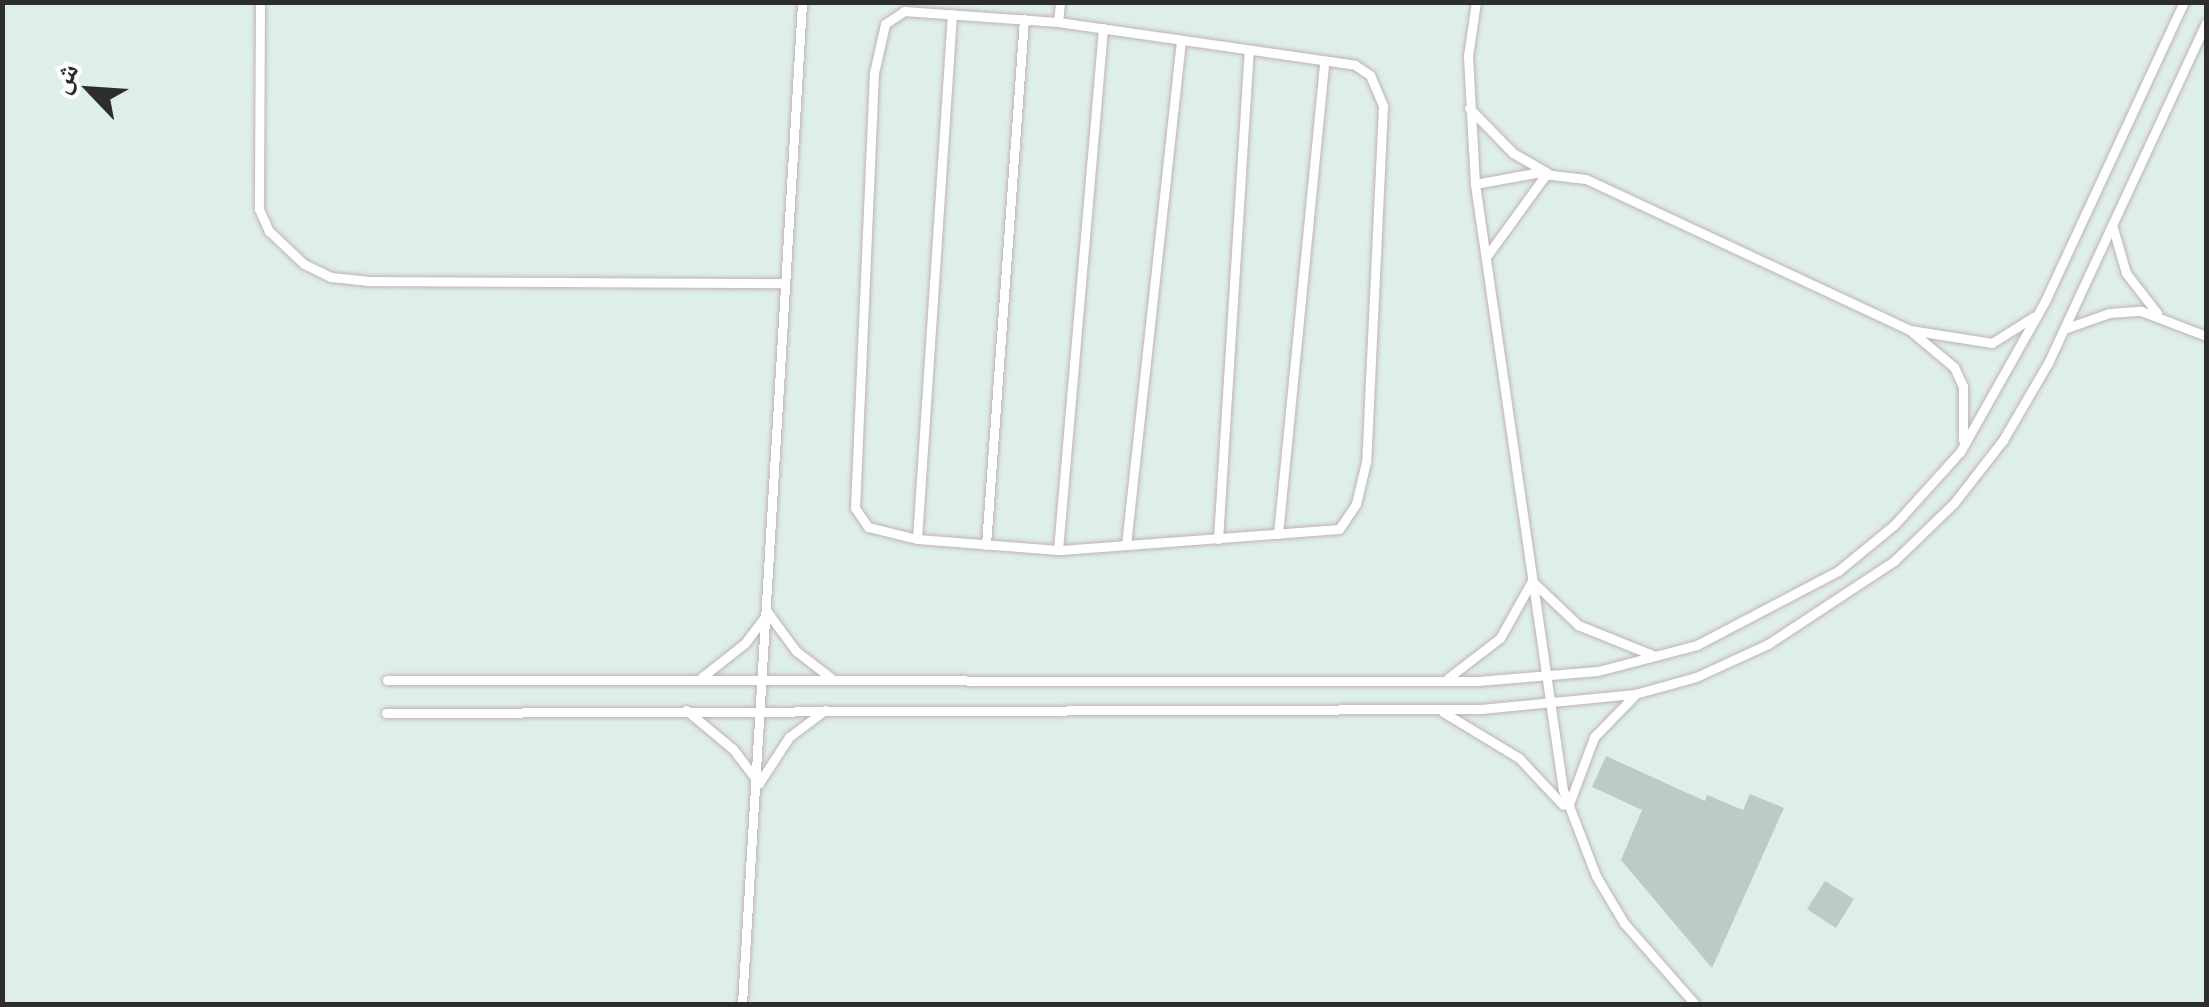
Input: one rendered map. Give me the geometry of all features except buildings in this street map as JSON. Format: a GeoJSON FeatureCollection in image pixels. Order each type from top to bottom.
{"type":"FeatureCollection","features":[{"type":"Feature","properties":{"kind":"lane"},"geometry":{"type":"LineString","coordinates":[[260,2],[259,209],[269,232],[304,264],[331,277],[367,281],[785,283]]}},
{"type":"Feature","properties":{"kind":"lane"},"geometry":{"type":"LineString","coordinates":[[1058,22],[1060,2]]}},
{"type":"Feature","properties":{"kind":"lane"},"geometry":{"type":"LineString","coordinates":[[1476,2],[1469,108],[1475,184],[1568,812],[1624,924],[1695,1004]]}},
{"type":"Feature","properties":{"kind":"lane"},"geometry":{"type":"LineString","coordinates":[[388,680],[1442,681],[1548,677],[1657,657],[1748,623],[1838,570],[1894,525],[1960,452],[2038,312],[2184,2]]}},
{"type":"Feature","properties":{"kind":"lane"},"geometry":{"type":"LineString","coordinates":[[742,1004],[804,6]]}},
{"type":"Feature","properties":{"kind":"lane"},"geometry":{"type":"LineString","coordinates":[[904,11],[1024,20],[1324,61],[1370,74],[1383,106],[1366,462],[1356,504],[1339,528],[1058,550],[917,538],[868,527],[855,508],[874,73],[884,24],[904,11]]}},
{"type":"Feature","properties":{"kind":"lane"},"geometry":{"type":"LineString","coordinates":[[917,538],[952,14]]}},
{"type":"Feature","properties":{"kind":"lane"},"geometry":{"type":"LineString","coordinates":[[986,544],[1024,20]]}},
{"type":"Feature","properties":{"kind":"lane"},"geometry":{"type":"LineString","coordinates":[[386,713],[1550,706],[1636,694],[1768,644],[1894,561],[1954,503],[2003,440],[2064,328],[2206,23]]}},
{"type":"Feature","properties":{"kind":"lane"},"geometry":{"type":"LineString","coordinates":[[1058,550],[1103,28]]}},
{"type":"Feature","properties":{"kind":"lane"},"geometry":{"type":"LineString","coordinates":[[1126,545],[1180,40]]}},
{"type":"Feature","properties":{"kind":"lane"},"geometry":{"type":"LineString","coordinates":[[1218,538],[1249,50]]}},
{"type":"Feature","properties":{"kind":"lane"},"geometry":{"type":"LineString","coordinates":[[1278,534],[1324,61]]}},
{"type":"Feature","properties":{"kind":"lane"},"geometry":{"type":"LineString","coordinates":[[1469,108],[1513,153],[1547,173],[1605,186],[1910,330],[1954,367],[1963,386],[1966,422],[1960,452]]}},
{"type":"Feature","properties":{"kind":"lane"},"geometry":{"type":"LineString","coordinates":[[1475,184],[1547,173]]}},
{"type":"Feature","properties":{"kind":"lane"},"geometry":{"type":"LineString","coordinates":[[1486,257],[1547,173]]}},
{"type":"Feature","properties":{"kind":"lane"},"geometry":{"type":"LineString","coordinates":[[2113,224],[2126,273],[2157,313]]}},
{"type":"Feature","properties":{"kind":"lane"},"geometry":{"type":"LineString","coordinates":[[1910,330],[1992,343],[2038,312]]}},
{"type":"Feature","properties":{"kind":"lane"},"geometry":{"type":"LineString","coordinates":[[2064,328],[2109,313],[2157,313],[2206,336]]}},
{"type":"Feature","properties":{"kind":"lane"},"geometry":{"type":"LineString","coordinates":[[1532,581],[1588,630],[1657,657]]}},
{"type":"Feature","properties":{"kind":"lane"},"geometry":{"type":"LineString","coordinates":[[1442,681],[1500,638],[1532,581]]}},
{"type":"Feature","properties":{"kind":"lane"},"geometry":{"type":"LineString","coordinates":[[700,679],[731,656],[768,613]]}},
{"type":"Feature","properties":{"kind":"lane"},"geometry":{"type":"LineString","coordinates":[[768,613],[796,650],[834,679]]}},
{"type":"Feature","properties":{"kind":"lane"},"geometry":{"type":"LineString","coordinates":[[1568,812],[1576,772],[1594,737],[1636,694]]}},
{"type":"Feature","properties":{"kind":"lane"},"geometry":{"type":"LineString","coordinates":[[758,783],[788,737],[828,708]]}},
{"type":"Feature","properties":{"kind":"lane"},"geometry":{"type":"LineString","coordinates":[[684,709],[733,750],[758,783]]}},
{"type":"Feature","properties":{"kind":"lane"},"geometry":{"type":"LineString","coordinates":[[1436,709],[1509,750],[1568,812]]}}]}
